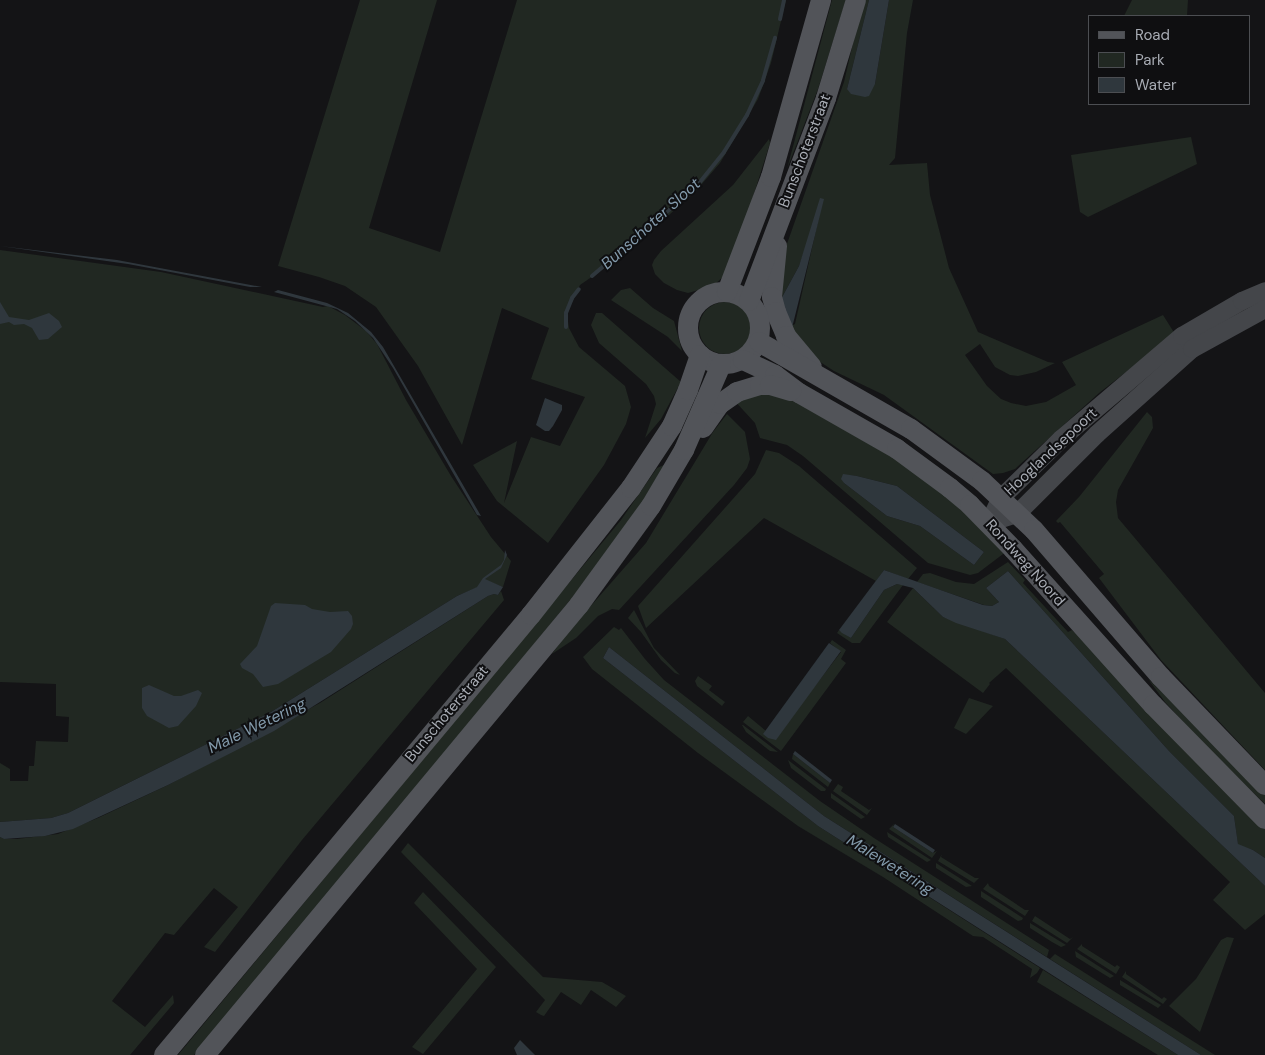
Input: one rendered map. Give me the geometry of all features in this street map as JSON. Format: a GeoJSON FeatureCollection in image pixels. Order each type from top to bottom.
{"type":"FeatureCollection","features":[{"type":"Feature","properties":{"kind":"main road","name":"Bunschoterstraat"},"geometry":{"type":"LineString","coordinates":[[728,292],[771,177],[821,0]]}},
{"type":"Feature","properties":{"kind":"main road","name":"Bunschoterstraat"},"geometry":{"type":"LineString","coordinates":[[749,301],[781,212],[826,98],[856,0]]}},
{"type":"Feature","properties":{"kind":"main road"},"geometry":{"type":"LineString","coordinates":[[781,212],[772,297],[786,336],[821,375]]}},
{"type":"Feature","properties":{"kind":"main road"},"geometry":{"type":"LineString","coordinates":[[728,292],[740,295],[749,301],[760,318],[761,330],[759,342],[752,352],[743,360],[721,365],[700,355],[689,339],[688,321],[691,312],[699,302],[709,295],[728,292]]}},
{"type":"Feature","properties":{"kind":"main road","name":"Rondweg Noord"},"geometry":{"type":"LineString","coordinates":[[759,342],[803,368],[821,375],[911,429],[956,460],[1000,498],[1034,530],[1161,677],[1265,784]]}},
{"type":"Feature","properties":{"kind":"main road","name":"Bunschoterstraat"},"geometry":{"type":"LineString","coordinates":[[164,1055],[531,615],[652,458],[680,408],[700,355]]}},
{"type":"Feature","properties":{"kind":"main road","name":"Rondweg Noord"},"geometry":{"type":"LineString","coordinates":[[743,360],[775,375],[800,393],[897,450],[950,488],[989,523],[1152,705],[1265,819]]}},
{"type":"Feature","properties":{"kind":"main road"},"geometry":{"type":"LineString","coordinates":[[205,1055],[579,605],[651,506],[684,450],[721,365]]}},
{"type":"Feature","properties":{"kind":"main road"},"geometry":{"type":"LineString","coordinates":[[684,450],[700,432],[720,404],[737,392],[746,388],[770,385],[800,393]]}},
{"type":"Feature","properties":{"kind":"street","name":"Hooglandsepoort"},"geometry":{"type":"LineString","coordinates":[[989,523],[1000,498],[1083,420],[1182,336],[1242,301],[1265,291]]}},
{"type":"Feature","properties":{"kind":"street","name":"Hooglandsepoort"},"geometry":{"type":"LineString","coordinates":[[989,523],[1017,514],[1097,434],[1192,349],[1265,309]]}},
{"type":"Feature","properties":{"kind":"green space"},"geometry":{"type":"Polygon","coordinates":[[[360,0],[437,0],[369,228],[440,252],[517,0],[786,0],[771,63],[758,99],[720,163],[695,192],[661,222],[619,258],[580,285],[571,304],[567,315],[569,328],[579,347],[625,386],[631,407],[626,424],[604,465],[548,543],[497,501],[473,465],[517,441],[504,503],[531,437],[560,446],[585,397],[531,379],[549,328],[502,308],[462,445],[418,366],[376,307],[345,286],[278,266],[360,0]]]}},
{"type":"Feature","properties":{"kind":"green space"},"geometry":{"type":"Polygon","coordinates":[[[832,0],[846,0],[818,89],[787,169],[832,0]]]}},
{"type":"Feature","properties":{"kind":"green space"},"geometry":{"type":"Polygon","coordinates":[[[863,0],[869,0],[847,89],[875,84],[889,0],[913,0],[907,33],[895,158],[889,165],[927,163],[930,195],[949,268],[978,332],[1048,362],[1055,363],[1036,372],[1018,376],[1010,375],[995,367],[980,344],[965,355],[987,386],[1001,399],[1011,403],[1026,406],[1046,402],[1076,385],[1062,362],[1163,315],[1175,334],[1099,393],[1015,469],[1003,473],[993,474],[884,395],[834,371],[805,352],[787,328],[795,324],[823,199],[799,266],[780,301],[782,258],[844,82],[863,0]]]}},
{"type":"Feature","properties":{"kind":"green space"},"geometry":{"type":"Polygon","coordinates":[[[1132,0],[1188,0],[1187,15],[1124,15],[1132,0]]]}},
{"type":"Feature","properties":{"kind":"green space"},"geometry":{"type":"Polygon","coordinates":[[[1191,137],[1197,164],[1088,217],[1080,212],[1071,155],[1191,137]]]}},
{"type":"Feature","properties":{"kind":"green space"},"geometry":{"type":"Polygon","coordinates":[[[769,139],[770,143],[736,251],[724,276],[713,286],[688,293],[664,283],[655,274],[652,265],[654,260],[661,251],[733,185],[769,139]]]}},
{"type":"Feature","properties":{"kind":"green space"},"geometry":{"type":"Polygon","coordinates":[[[0,250],[161,272],[323,307],[328,306],[345,315],[366,331],[377,344],[406,400],[451,476],[491,537],[511,561],[503,587],[490,582],[457,596],[271,712],[68,813],[51,818],[0,822],[0,763],[10,769],[10,781],[28,781],[29,766],[34,766],[36,741],[68,742],[69,717],[56,716],[56,684],[0,682],[0,250]]]}},
{"type":"Feature","properties":{"kind":"green space"},"geometry":{"type":"Polygon","coordinates":[[[630,288],[653,308],[674,321],[682,351],[668,337],[611,300],[621,290],[630,288]]]}},
{"type":"Feature","properties":{"kind":"green space"},"geometry":{"type":"Polygon","coordinates":[[[725,302],[739,306],[747,314],[751,328],[747,342],[739,350],[725,354],[711,350],[703,342],[699,328],[703,314],[711,306],[725,302]]]}},
{"type":"Feature","properties":{"kind":"green space"},"geometry":{"type":"Polygon","coordinates":[[[596,313],[602,313],[681,382],[661,419],[645,438],[656,404],[654,396],[646,384],[599,343],[591,325],[596,313]]]}},
{"type":"Feature","properties":{"kind":"green space"},"geometry":{"type":"Polygon","coordinates":[[[779,392],[923,475],[1007,551],[978,573],[970,575],[928,563],[803,456],[787,445],[760,438],[755,423],[732,398],[779,392]],[[843,475],[844,483],[887,516],[920,526],[974,565],[984,552],[897,486],[857,476],[843,475]]]}},
{"type":"Feature","properties":{"kind":"green space"},"geometry":{"type":"Polygon","coordinates":[[[1147,412],[1152,417],[1153,428],[1118,490],[1116,502],[1118,518],[1265,693],[1265,770],[1161,660],[1099,578],[1104,574],[1060,522],[1056,521],[1079,497],[1147,412]]]}},
{"type":"Feature","properties":{"kind":"green space"},"geometry":{"type":"Polygon","coordinates":[[[727,414],[745,432],[750,459],[747,468],[734,485],[619,610],[612,609],[598,616],[576,638],[552,654],[568,632],[646,543],[713,432],[727,414]]]}},
{"type":"Feature","properties":{"kind":"green space"},"geometry":{"type":"Polygon","coordinates":[[[766,450],[779,453],[799,466],[917,568],[908,579],[884,570],[876,581],[764,518],[646,628],[638,606],[755,474],[766,450]]]}},
{"type":"Feature","properties":{"kind":"green space"},"geometry":{"type":"Polygon","coordinates":[[[664,465],[621,538],[360,856],[194,1055],[178,1055],[621,520],[657,468],[664,465]]]}},
{"type":"Feature","properties":{"kind":"green space"},"geometry":{"type":"Polygon","coordinates":[[[1008,562],[1025,580],[1023,583],[1068,632],[1072,630],[1108,662],[1265,825],[1265,858],[1253,850],[1238,845],[1234,816],[1169,751],[1008,571],[986,588],[999,602],[992,606],[917,582],[923,574],[930,573],[956,582],[974,584],[1008,562]]]}},
{"type":"Feature","properties":{"kind":"green space"},"geometry":{"type":"Polygon","coordinates":[[[897,584],[903,585],[860,643],[852,643],[837,633],[839,630],[851,638],[884,590],[897,584]]]}},
{"type":"Feature","properties":{"kind":"green space"},"geometry":{"type":"Polygon","coordinates":[[[913,588],[943,617],[1005,639],[1265,886],[1265,914],[1245,930],[1213,900],[1230,882],[1006,668],[989,683],[983,693],[887,622],[913,588]]]}},
{"type":"Feature","properties":{"kind":"green space"},"geometry":{"type":"Polygon","coordinates":[[[501,591],[504,600],[302,840],[215,952],[204,947],[238,907],[214,888],[174,935],[165,933],[112,1001],[145,1027],[173,995],[174,1003],[130,1055],[0,1055],[0,837],[4,839],[17,839],[58,834],[98,818],[168,785],[320,703],[488,596],[498,595],[501,591]]]}},
{"type":"Feature","properties":{"kind":"green space"},"geometry":{"type":"Polygon","coordinates":[[[634,610],[654,648],[680,675],[675,673],[661,660],[641,632],[628,618],[634,610]]]}},
{"type":"Feature","properties":{"kind":"green space"},"geometry":{"type":"Polygon","coordinates":[[[614,627],[619,630],[621,628],[664,680],[820,801],[874,838],[1049,950],[1047,957],[824,816],[609,647],[603,658],[818,826],[1040,968],[1037,973],[1030,978],[1032,969],[983,937],[973,936],[883,877],[798,826],[698,753],[592,669],[583,657],[614,627]]]}},
{"type":"Feature","properties":{"kind":"green space"},"geometry":{"type":"Polygon","coordinates":[[[832,640],[846,650],[841,659],[846,663],[781,751],[743,722],[748,716],[766,731],[768,738],[815,686],[841,652],[830,643],[832,640]]]}},
{"type":"Feature","properties":{"kind":"green space"},"geometry":{"type":"Polygon","coordinates":[[[698,676],[712,686],[709,690],[725,702],[722,706],[697,686],[695,681],[698,676]]]}},
{"type":"Feature","properties":{"kind":"green space"},"geometry":{"type":"Polygon","coordinates":[[[1148,679],[1265,790],[1265,804],[1204,745],[1165,702],[1148,679]]]}},
{"type":"Feature","properties":{"kind":"green space"},"geometry":{"type":"Polygon","coordinates":[[[969,698],[993,706],[966,734],[954,728],[969,698]]]}},
{"type":"Feature","properties":{"kind":"green space"},"geometry":{"type":"Polygon","coordinates":[[[742,725],[778,752],[770,751],[746,732],[742,725]]]}},
{"type":"Feature","properties":{"kind":"green space"},"geometry":{"type":"Polygon","coordinates":[[[793,754],[830,783],[828,787],[792,759],[793,754]]]}},
{"type":"Feature","properties":{"kind":"green space"},"geometry":{"type":"Polygon","coordinates":[[[788,760],[826,789],[825,791],[821,791],[791,768],[788,760]]]}},
{"type":"Feature","properties":{"kind":"green space"},"geometry":{"type":"Polygon","coordinates":[[[838,784],[843,787],[841,791],[869,810],[872,808],[867,815],[833,791],[838,784]]]}},
{"type":"Feature","properties":{"kind":"green space"},"geometry":{"type":"Polygon","coordinates":[[[831,793],[865,817],[861,819],[831,798],[831,793]]]}},
{"type":"Feature","properties":{"kind":"green space"},"geometry":{"type":"Polygon","coordinates":[[[894,824],[893,827],[933,853],[937,851],[932,858],[889,829],[894,824]]]}},
{"type":"Feature","properties":{"kind":"green space"},"geometry":{"type":"Polygon","coordinates":[[[887,832],[931,860],[927,862],[888,837],[887,832]]]}},
{"type":"Feature","properties":{"kind":"green space"},"geometry":{"type":"Polygon","coordinates":[[[408,843],[543,977],[602,982],[626,996],[616,1007],[591,990],[581,1005],[561,992],[544,1016],[536,1012],[545,1000],[401,852],[408,843]]]}},
{"type":"Feature","properties":{"kind":"green space"},"geometry":{"type":"Polygon","coordinates":[[[942,854],[941,857],[975,878],[979,878],[974,883],[938,861],[942,854]]]}},
{"type":"Feature","properties":{"kind":"green space"},"geometry":{"type":"Polygon","coordinates":[[[936,863],[972,886],[966,887],[936,868],[936,863]]]}},
{"type":"Feature","properties":{"kind":"green space"},"geometry":{"type":"Polygon","coordinates":[[[988,883],[989,886],[1025,910],[1029,910],[1025,916],[983,889],[988,883]]]}},
{"type":"Feature","properties":{"kind":"green space"},"geometry":{"type":"Polygon","coordinates":[[[981,891],[1023,918],[1022,920],[1018,921],[981,897],[981,891]]]}},
{"type":"Feature","properties":{"kind":"green space"},"geometry":{"type":"Polygon","coordinates":[[[423,892],[496,967],[423,1054],[412,1047],[477,969],[414,903],[423,892]]]}},
{"type":"Feature","properties":{"kind":"green space"},"geometry":{"type":"Polygon","coordinates":[[[1035,916],[1070,939],[1073,937],[1067,943],[1032,921],[1035,916]]]}},
{"type":"Feature","properties":{"kind":"green space"},"geometry":{"type":"Polygon","coordinates":[[[1030,923],[1066,945],[1061,947],[1052,942],[1030,928],[1030,923]]]}},
{"type":"Feature","properties":{"kind":"green space"},"geometry":{"type":"Polygon","coordinates":[[[1227,937],[1234,938],[1200,1032],[1169,1006],[1196,979],[1221,940],[1227,937]]]}},
{"type":"Feature","properties":{"kind":"green space"},"geometry":{"type":"Polygon","coordinates":[[[1082,944],[1082,946],[1115,967],[1117,965],[1120,967],[1116,974],[1077,949],[1082,944]]]}},
{"type":"Feature","properties":{"kind":"green space"},"geometry":{"type":"Polygon","coordinates":[[[1075,951],[1114,976],[1110,978],[1076,957],[1075,951]]]}},
{"type":"Feature","properties":{"kind":"green space"},"geometry":{"type":"Polygon","coordinates":[[[1055,954],[1215,1055],[1201,1055],[1050,959],[1055,954]]]}},
{"type":"Feature","properties":{"kind":"green space"},"geometry":{"type":"Polygon","coordinates":[[[1043,970],[1178,1055],[1158,1055],[1037,982],[1043,970]]]}},
{"type":"Feature","properties":{"kind":"green space"},"geometry":{"type":"Polygon","coordinates":[[[1126,971],[1126,974],[1162,999],[1164,997],[1167,999],[1163,1004],[1122,977],[1126,971]]]}},
{"type":"Feature","properties":{"kind":"green space"},"geometry":{"type":"Polygon","coordinates":[[[1120,980],[1161,1005],[1158,1008],[1120,985],[1120,980]]]}},
{"type":"Feature","properties":{"kind":"water"},"geometry":{"type":"Polygon","coordinates":[[[869,0],[889,0],[875,84],[869,96],[865,97],[851,94],[847,89],[869,0]]]}},
{"type":"Feature","properties":{"kind":"water"},"geometry":{"type":"Polygon","coordinates":[[[820,198],[824,199],[792,328],[780,301],[799,266],[820,198]]]}},
{"type":"Feature","properties":{"kind":"water"},"geometry":{"type":"Polygon","coordinates":[[[0,246],[117,260],[262,287],[250,287],[128,264],[0,246]]]}},
{"type":"Feature","properties":{"kind":"water"},"geometry":{"type":"Polygon","coordinates":[[[278,290],[327,303],[348,313],[371,332],[383,347],[481,516],[477,515],[393,368],[373,338],[355,321],[337,309],[274,292],[278,290]]]}},
{"type":"Feature","properties":{"kind":"water"},"geometry":{"type":"Polygon","coordinates":[[[0,302],[9,317],[29,320],[49,313],[59,321],[62,327],[48,339],[39,340],[32,328],[24,324],[14,325],[9,322],[0,324],[0,302]]]}},
{"type":"Feature","properties":{"kind":"water"},"geometry":{"type":"Polygon","coordinates":[[[545,398],[562,405],[562,410],[549,431],[545,431],[536,425],[545,398]]]}},
{"type":"Feature","properties":{"kind":"water"},"geometry":{"type":"Polygon","coordinates":[[[843,474],[897,486],[984,552],[974,565],[920,526],[887,516],[844,483],[841,479],[843,474]]]}},
{"type":"Feature","properties":{"kind":"water","name":"Male Wetering"},"geometry":{"type":"Polygon","coordinates":[[[505,550],[507,555],[501,568],[485,579],[503,587],[498,595],[488,596],[274,731],[168,785],[73,829],[45,836],[4,839],[0,837],[0,822],[51,818],[68,813],[271,712],[457,596],[477,587],[483,578],[501,565],[504,560],[505,550]]]}},
{"type":"Feature","properties":{"kind":"water"},"geometry":{"type":"Polygon","coordinates":[[[884,570],[983,605],[992,606],[999,602],[986,588],[1008,571],[1169,751],[1234,816],[1238,844],[1253,850],[1265,858],[1265,886],[1005,639],[943,617],[913,588],[897,584],[884,590],[851,638],[842,633],[839,630],[884,570]]]}},
{"type":"Feature","properties":{"kind":"water"},"geometry":{"type":"Polygon","coordinates":[[[275,603],[305,605],[312,609],[330,612],[348,611],[352,616],[353,624],[351,629],[331,652],[278,684],[263,687],[253,674],[242,668],[240,664],[257,646],[271,606],[275,603]]]}},
{"type":"Feature","properties":{"kind":"water"},"geometry":{"type":"Polygon","coordinates":[[[829,643],[841,651],[776,740],[768,738],[763,734],[829,643]]]}},
{"type":"Feature","properties":{"kind":"water","name":"Malewetering"},"geometry":{"type":"Polygon","coordinates":[[[609,647],[824,816],[1201,1055],[1178,1055],[818,826],[603,658],[609,647]]]}},
{"type":"Feature","properties":{"kind":"water"},"geometry":{"type":"Polygon","coordinates":[[[149,685],[174,696],[181,696],[198,690],[202,693],[196,706],[178,726],[169,728],[147,716],[142,708],[142,688],[149,685]]]}},
{"type":"Feature","properties":{"kind":"water"},"geometry":{"type":"Polygon","coordinates":[[[795,751],[832,780],[830,783],[793,754],[795,751]]]}},
{"type":"Feature","properties":{"kind":"water"},"geometry":{"type":"Polygon","coordinates":[[[895,824],[935,850],[933,853],[893,827],[895,824]]]}},
{"type":"Feature","properties":{"kind":"water"},"geometry":{"type":"Polygon","coordinates":[[[520,1040],[535,1055],[517,1055],[514,1048],[520,1040]]]}},
{"type":"Feature","properties":{"kind":"waterway","name":"Bunschoter Sloot"},"geometry":{"type":"LineString","coordinates":[[780,19],[784,0]]}},
{"type":"Feature","properties":{"kind":"waterway","name":"Bunschoter Sloot"},"geometry":{"type":"LineString","coordinates":[[592,276],[696,187],[724,152],[747,115],[763,80],[775,38]]}},
{"type":"Feature","properties":{"kind":"waterway","name":"Bunschoter Sloot"},"geometry":{"type":"LineString","coordinates":[[566,327],[566,313],[572,298],[579,289]]}}]}
